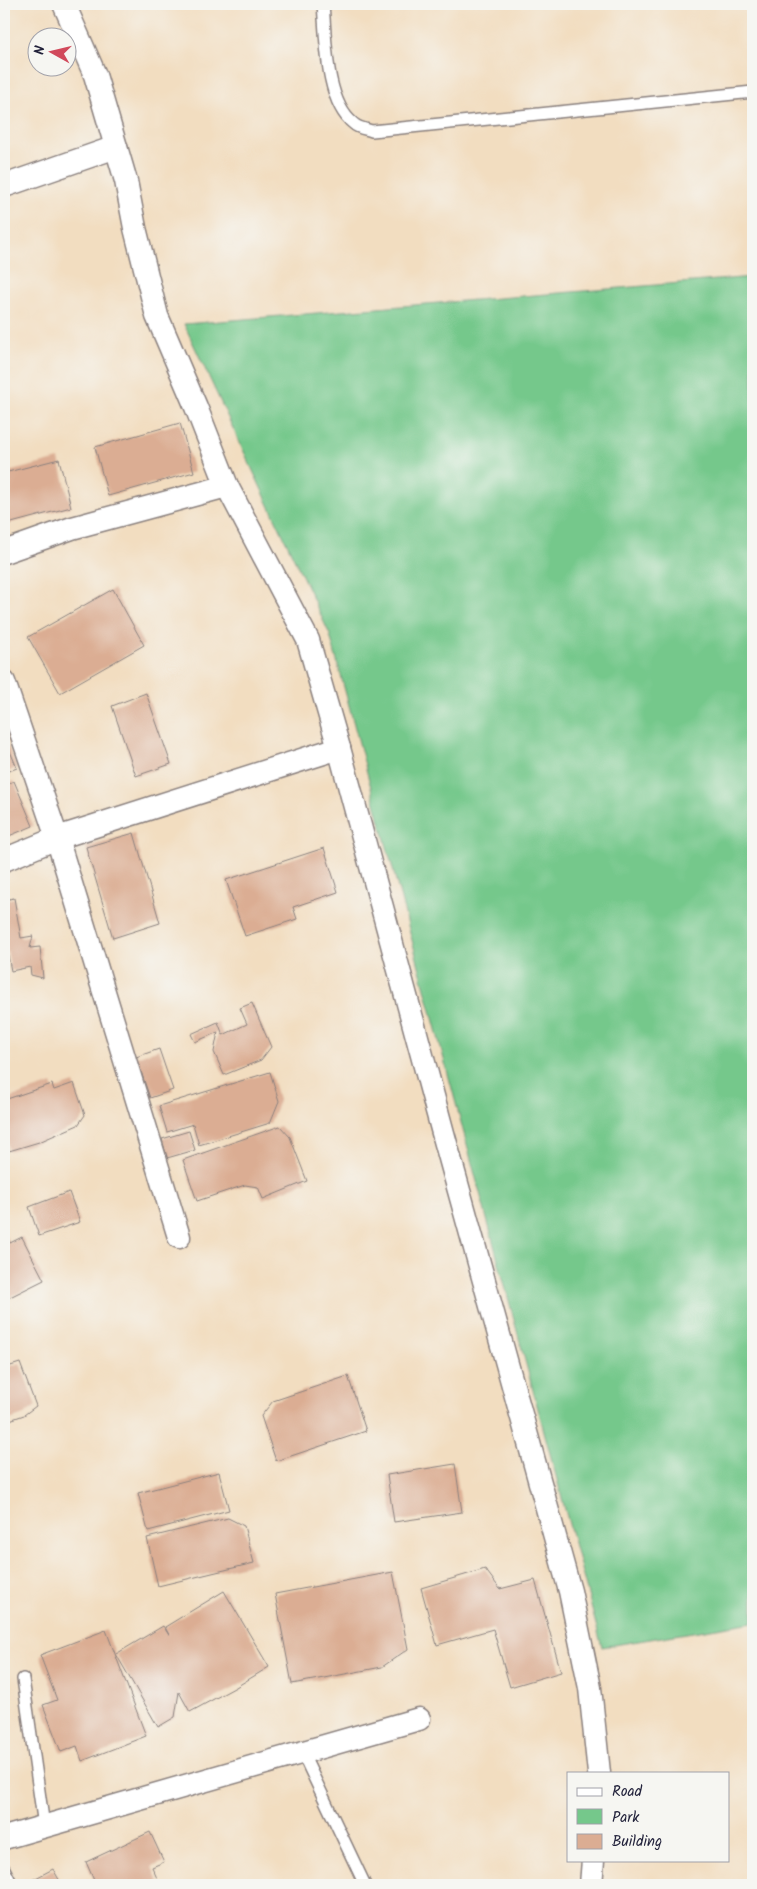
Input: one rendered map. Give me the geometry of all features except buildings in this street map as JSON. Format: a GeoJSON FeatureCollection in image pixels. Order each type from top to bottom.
{"type":"FeatureCollection","features":[{"type":"Feature","properties":{"kind":"street"},"geometry":{"type":"LineString","coordinates":[[64,4],[95,75],[126,182],[135,228],[157,316],[227,486],[308,640],[570,1591],[590,1688],[599,1772]]}},
{"type":"Feature","properties":{"kind":"street"},"geometry":{"type":"LineString","coordinates":[[4,186],[116,147]]}},
{"type":"Feature","properties":{"kind":"street"},"geometry":{"type":"LineString","coordinates":[[4,552],[72,528],[227,486]]}},
{"type":"Feature","properties":{"kind":"street"},"geometry":{"type":"LineString","coordinates":[[4,682],[57,838],[179,1237]]}},
{"type":"Feature","properties":{"kind":"street"},"geometry":{"type":"LineString","coordinates":[[4,860],[57,838],[339,748]]}},
{"type":"Feature","properties":{"kind":"street"},"geometry":{"type":"LineString","coordinates":[[4,1838],[418,1719]]}},
{"type":"Feature","properties":{"kind":"street"},"geometry":{"type":"LineString","coordinates":[[591,1885],[593,1862]]}},
{"type":"Feature","properties":{"kind":"lane"},"geometry":{"type":"LineString","coordinates":[[323,4],[330,82],[345,115],[355,126],[372,131],[753,92]]}},
{"type":"Feature","properties":{"kind":"lane"},"geometry":{"type":"LineString","coordinates":[[23,1679],[44,1826]]}},
{"type":"Feature","properties":{"kind":"lane"},"geometry":{"type":"LineString","coordinates":[[302,1752],[365,1885]]}},
{"type":"Feature","properties":{"kind":"lane"},"geometry":{"type":"LineString","coordinates":[[4,1870],[12,1885]]}},
{"type":"Feature","properties":{"kind":"green space"},"geometry":{"type":"Polygon","coordinates":[[[753,277],[753,1622],[602,1647],[330,635],[184,324],[753,277]]]}}]}
